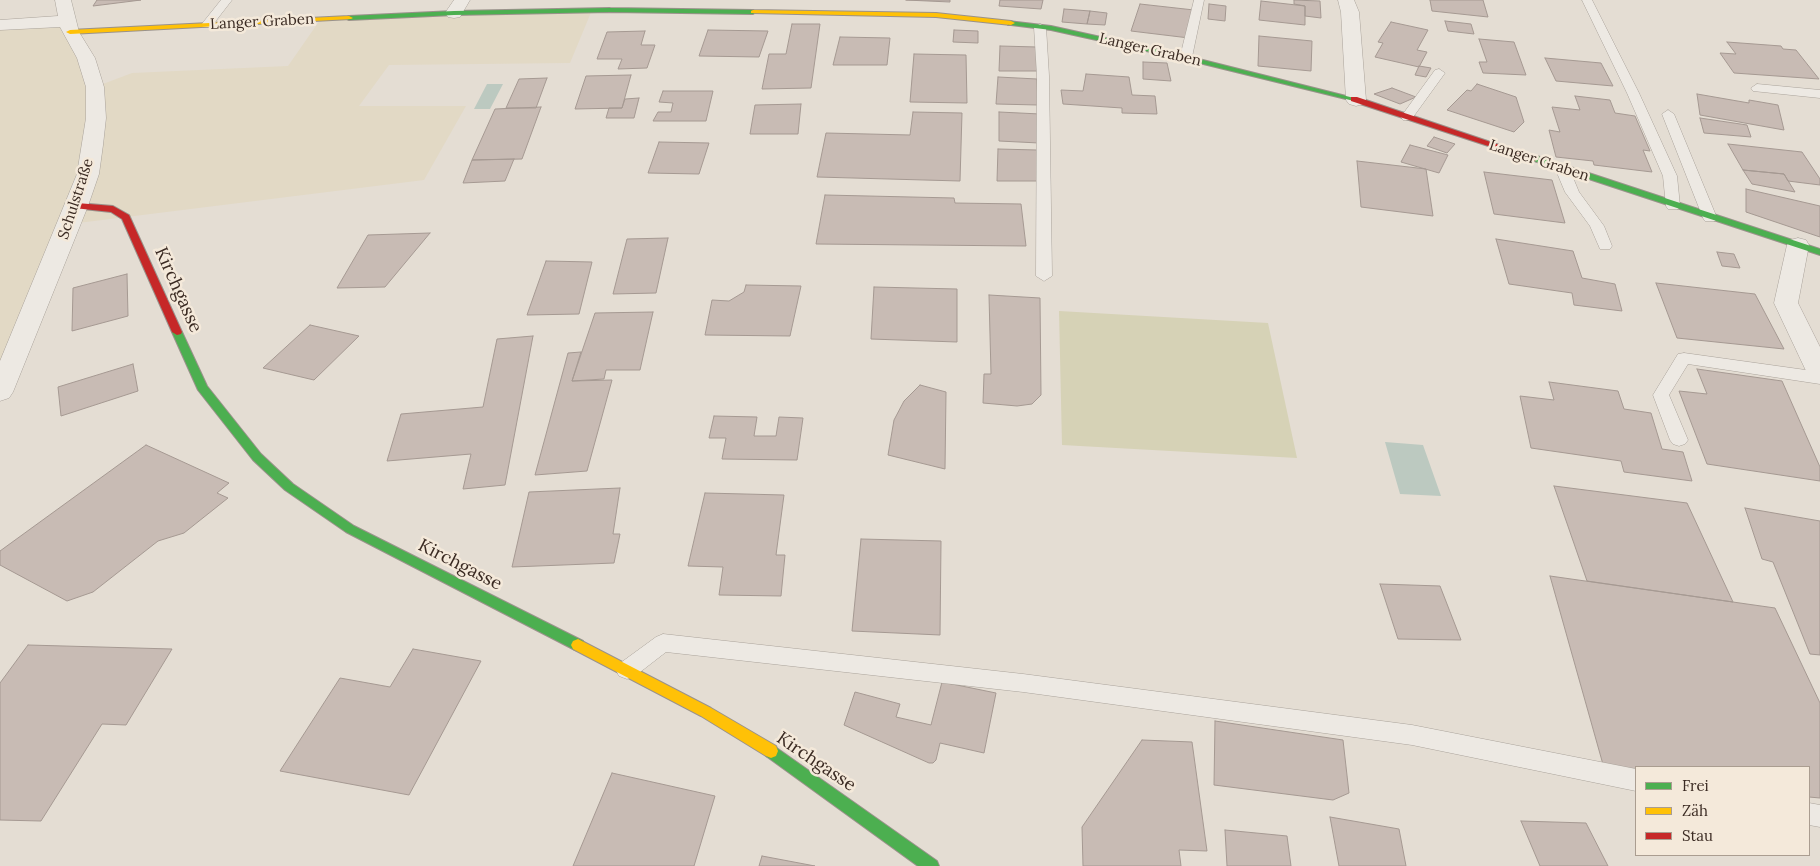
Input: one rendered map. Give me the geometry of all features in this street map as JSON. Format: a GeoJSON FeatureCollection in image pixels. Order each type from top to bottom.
{"type":"FeatureCollection","features":[{"type":"Feature","properties":{"kind":"street","name":"Schulstraße"},"geometry":{"type":"LineString","coordinates":[[0,392],[77,206],[88,174],[93,145],[96,118],[95,87],[86,58],[69,26],[63,0]]}},
{"type":"Feature","properties":{"kind":"street"},"geometry":{"type":"LineString","coordinates":[[1346,0],[1350,12],[1356,100]]}},
{"type":"Feature","properties":{"kind":"street","name":"Langer Graben"},"geometry":{"type":"LineString","coordinates":[[69,26],[207,25],[458,6],[610,10],[860,12],[936,15],[1040,27],[1186,57],[1356,100],[1673,206],[1809,249]]}},
{"type":"Feature","properties":{"kind":"street"},"geometry":{"type":"LineString","coordinates":[[0,26],[69,26]]}},
{"type":"Feature","properties":{"kind":"street","name":"Kirchgasse"},"geometry":{"type":"LineString","coordinates":[[77,206],[96,206],[113,209],[126,217],[202,387],[258,457],[288,487],[350,529],[706,712],[789,762],[931,866]]}},
{"type":"Feature","properties":{"kind":"street"},"geometry":{"type":"LineString","coordinates":[[1809,249],[1786,303],[1820,373]]}},
{"type":"Feature","properties":{"kind":"lane"},"geometry":{"type":"LineString","coordinates":[[207,25],[227,0]]}},
{"type":"Feature","properties":{"kind":"lane"},"geometry":{"type":"LineString","coordinates":[[1186,57],[1200,0]]}},
{"type":"Feature","properties":{"kind":"lane"},"geometry":{"type":"LineString","coordinates":[[1587,0],[1633,93],[1670,176],[1673,206]]}},
{"type":"Feature","properties":{"kind":"lane"},"geometry":{"type":"LineString","coordinates":[[1040,27],[1043,76],[1044,276]]}},
{"type":"Feature","properties":{"kind":"lane"},"geometry":{"type":"LineString","coordinates":[[1407,116],[1439,73]]}},
{"type":"Feature","properties":{"kind":"lane"},"geometry":{"type":"LineString","coordinates":[[1757,88],[1820,94]]}},
{"type":"Feature","properties":{"kind":"lane"},"geometry":{"type":"LineString","coordinates":[[1668,114],[1710,218]]}},
{"type":"Feature","properties":{"kind":"lane"},"geometry":{"type":"LineString","coordinates":[[1562,168],[1572,192],[1597,226],[1605,246]]}},
{"type":"Feature","properties":{"kind":"lane"},"geometry":{"type":"LineString","coordinates":[[1679,440],[1661,395],[1684,358],[1820,378]]}},
{"type":"Feature","properties":{"kind":"lane"},"geometry":{"type":"LineString","coordinates":[[627,670],[663,643],[1023,683],[1412,735],[1635,780]]}},
{"type":"Feature","properties":{"kind":"shaded area"},"geometry":{"type":"Polygon","coordinates":[[[592,10],[570,63],[389,65],[359,106],[466,106],[424,180],[70,224],[0,392],[0,25],[68,21],[95,87],[132,73],[288,66],[320,20],[592,10]]]}},
{"type":"Feature","properties":{"kind":"shaded area"},"geometry":{"type":"Polygon","coordinates":[[[487,84],[503,84],[490,109],[474,109],[487,84]]]}},
{"type":"Feature","properties":{"kind":"shaded area"},"geometry":{"type":"Polygon","coordinates":[[[1059,311],[1268,323],[1297,458],[1062,445],[1059,311]]]}},
{"type":"Feature","properties":{"kind":"shaded area"},"geometry":{"type":"Polygon","coordinates":[[[1385,442],[1423,445],[1441,496],[1400,494],[1385,442]]]}},
{"type":"Feature","properties":{"kind":"building"},"geometry":{"type":"Polygon","coordinates":[[[97,0],[141,0],[93,6],[97,0]]]}},
{"type":"Feature","properties":{"kind":"building"},"geometry":{"type":"Polygon","coordinates":[[[906,0],[950,0],[950,2],[906,0]]]}},
{"type":"Feature","properties":{"kind":"building"},"geometry":{"type":"Polygon","coordinates":[[[1000,0],[1043,0],[1041,9],[999,6],[1000,0]]]}},
{"type":"Feature","properties":{"kind":"building"},"geometry":{"type":"Polygon","coordinates":[[[1294,0],[1320,1],[1321,18],[1305,16],[1305,6],[1294,4],[1294,0]]]}},
{"type":"Feature","properties":{"kind":"building"},"geometry":{"type":"Polygon","coordinates":[[[1430,0],[1483,0],[1488,17],[1432,11],[1430,0]]]}},
{"type":"Feature","properties":{"kind":"building"},"geometry":{"type":"Polygon","coordinates":[[[1261,1],[1305,6],[1305,25],[1259,20],[1261,1]]]}},
{"type":"Feature","properties":{"kind":"building"},"geometry":{"type":"Polygon","coordinates":[[[1140,4],[1194,10],[1189,38],[1131,31],[1140,4]]]}},
{"type":"Feature","properties":{"kind":"building"},"geometry":{"type":"Polygon","coordinates":[[[1209,4],[1226,6],[1225,21],[1208,19],[1209,4]]]}},
{"type":"Feature","properties":{"kind":"building"},"geometry":{"type":"Polygon","coordinates":[[[1064,9],[1090,11],[1087,24],[1062,22],[1064,9]]]}},
{"type":"Feature","properties":{"kind":"building"},"geometry":{"type":"Polygon","coordinates":[[[1090,11],[1107,13],[1105,25],[1087,24],[1090,11]]]}},
{"type":"Feature","properties":{"kind":"building"},"geometry":{"type":"Polygon","coordinates":[[[1445,21],[1471,24],[1474,34],[1448,31],[1445,21]]]}},
{"type":"Feature","properties":{"kind":"building"},"geometry":{"type":"Polygon","coordinates":[[[1391,22],[1428,30],[1417,50],[1427,52],[1419,67],[1375,57],[1383,43],[1378,42],[1391,22]]]}},
{"type":"Feature","properties":{"kind":"building"},"geometry":{"type":"Polygon","coordinates":[[[792,24],[820,24],[811,88],[762,89],[769,54],[786,54],[792,24]]]}},
{"type":"Feature","properties":{"kind":"building"},"geometry":{"type":"Polygon","coordinates":[[[708,30],[768,31],[759,57],[699,56],[708,30]]]}},
{"type":"Feature","properties":{"kind":"building"},"geometry":{"type":"Polygon","coordinates":[[[954,30],[978,31],[978,43],[953,42],[954,30]]]}},
{"type":"Feature","properties":{"kind":"building"},"geometry":{"type":"Polygon","coordinates":[[[645,31],[641,45],[655,45],[647,68],[618,69],[622,59],[597,59],[607,32],[645,31]]]}},
{"type":"Feature","properties":{"kind":"building"},"geometry":{"type":"Polygon","coordinates":[[[1259,36],[1312,41],[1311,71],[1258,66],[1259,36]]]}},
{"type":"Feature","properties":{"kind":"building"},"geometry":{"type":"Polygon","coordinates":[[[840,37],[890,38],[887,65],[833,65],[840,37]]]}},
{"type":"Feature","properties":{"kind":"building"},"geometry":{"type":"Polygon","coordinates":[[[1479,39],[1514,42],[1526,75],[1483,73],[1479,62],[1487,62],[1479,39]]]}},
{"type":"Feature","properties":{"kind":"building"},"geometry":{"type":"Polygon","coordinates":[[[1727,42],[1781,46],[1783,49],[1796,50],[1819,79],[1734,73],[1720,53],[1736,54],[1727,42]]]}},
{"type":"Feature","properties":{"kind":"building"},"geometry":{"type":"Polygon","coordinates":[[[1000,46],[1037,47],[1037,71],[999,71],[1000,46]]]}},
{"type":"Feature","properties":{"kind":"building"},"geometry":{"type":"Polygon","coordinates":[[[914,54],[966,55],[967,103],[910,102],[914,54]]]}},
{"type":"Feature","properties":{"kind":"building"},"geometry":{"type":"Polygon","coordinates":[[[1545,58],[1601,63],[1613,86],[1556,81],[1545,58]]]}},
{"type":"Feature","properties":{"kind":"building"},"geometry":{"type":"Polygon","coordinates":[[[1143,62],[1167,63],[1171,81],[1143,79],[1143,62]]]}},
{"type":"Feature","properties":{"kind":"building"},"geometry":{"type":"Polygon","coordinates":[[[1419,66],[1431,68],[1426,77],[1415,75],[1419,66]]]}},
{"type":"Feature","properties":{"kind":"building"},"geometry":{"type":"Polygon","coordinates":[[[1086,74],[1129,77],[1132,95],[1155,96],[1157,114],[1122,113],[1122,108],[1063,104],[1061,90],[1083,91],[1086,74]]]}},
{"type":"Feature","properties":{"kind":"building"},"geometry":{"type":"Polygon","coordinates":[[[631,75],[622,108],[575,109],[586,76],[631,75]]]}},
{"type":"Feature","properties":{"kind":"building"},"geometry":{"type":"Polygon","coordinates":[[[998,77],[1037,79],[1038,105],[996,104],[998,77]]]}},
{"type":"Feature","properties":{"kind":"building"},"geometry":{"type":"Polygon","coordinates":[[[547,78],[536,108],[506,108],[519,79],[547,78]]]}},
{"type":"Feature","properties":{"kind":"building"},"geometry":{"type":"Polygon","coordinates":[[[1477,84],[1516,97],[1524,122],[1514,132],[1447,110],[1467,90],[1471,91],[1477,84]]]}},
{"type":"Feature","properties":{"kind":"building"},"geometry":{"type":"Polygon","coordinates":[[[1392,88],[1416,97],[1400,104],[1374,94],[1392,88]]]}},
{"type":"Feature","properties":{"kind":"building"},"geometry":{"type":"Polygon","coordinates":[[[663,91],[713,91],[706,121],[653,121],[658,112],[671,112],[673,103],[659,102],[663,91]]]}},
{"type":"Feature","properties":{"kind":"building"},"geometry":{"type":"Polygon","coordinates":[[[1697,94],[1749,103],[1749,100],[1778,105],[1784,130],[1700,115],[1697,94]]]}},
{"type":"Feature","properties":{"kind":"building"},"geometry":{"type":"Polygon","coordinates":[[[1575,96],[1610,100],[1615,113],[1635,116],[1650,151],[1643,150],[1652,172],[1594,165],[1593,161],[1556,157],[1549,130],[1560,132],[1552,107],[1580,110],[1575,96]]]}},
{"type":"Feature","properties":{"kind":"building"},"geometry":{"type":"Polygon","coordinates":[[[639,98],[634,118],[606,118],[609,108],[622,108],[625,99],[639,98]]]}},
{"type":"Feature","properties":{"kind":"building"},"geometry":{"type":"Polygon","coordinates":[[[801,104],[798,134],[750,134],[755,105],[801,104]]]}},
{"type":"Feature","properties":{"kind":"building"},"geometry":{"type":"Polygon","coordinates":[[[541,107],[522,159],[472,160],[495,109],[541,107]]]}},
{"type":"Feature","properties":{"kind":"building"},"geometry":{"type":"Polygon","coordinates":[[[913,112],[962,113],[960,181],[817,177],[826,133],[910,135],[913,112]]]}},
{"type":"Feature","properties":{"kind":"building"},"geometry":{"type":"Polygon","coordinates":[[[999,112],[1040,114],[1039,143],[999,141],[999,112]]]}},
{"type":"Feature","properties":{"kind":"building"},"geometry":{"type":"Polygon","coordinates":[[[1700,118],[1747,125],[1751,137],[1704,133],[1700,118]]]}},
{"type":"Feature","properties":{"kind":"building"},"geometry":{"type":"Polygon","coordinates":[[[1434,137],[1455,144],[1447,153],[1427,146],[1434,137]]]}},
{"type":"Feature","properties":{"kind":"building"},"geometry":{"type":"Polygon","coordinates":[[[659,142],[709,143],[699,174],[648,173],[659,142]]]}},
{"type":"Feature","properties":{"kind":"building"},"geometry":{"type":"Polygon","coordinates":[[[1728,144],[1802,152],[1820,179],[1820,185],[1788,181],[1784,174],[1743,170],[1728,144]]]}},
{"type":"Feature","properties":{"kind":"building"},"geometry":{"type":"Polygon","coordinates":[[[1410,145],[1448,155],[1439,173],[1401,162],[1410,145]]]}},
{"type":"Feature","properties":{"kind":"building"},"geometry":{"type":"Polygon","coordinates":[[[998,149],[1037,150],[1039,181],[997,181],[998,149]]]}},
{"type":"Feature","properties":{"kind":"building"},"geometry":{"type":"Polygon","coordinates":[[[514,159],[505,181],[463,183],[472,160],[514,159]]]}},
{"type":"Feature","properties":{"kind":"building"},"geometry":{"type":"Polygon","coordinates":[[[1357,161],[1426,169],[1433,216],[1361,207],[1357,161]]]}},
{"type":"Feature","properties":{"kind":"building"},"geometry":{"type":"Polygon","coordinates":[[[1743,170],[1784,174],[1795,192],[1752,184],[1743,170]]]}},
{"type":"Feature","properties":{"kind":"building"},"geometry":{"type":"Polygon","coordinates":[[[1484,172],[1552,180],[1565,223],[1494,214],[1484,172]]]}},
{"type":"Feature","properties":{"kind":"building"},"geometry":{"type":"Polygon","coordinates":[[[1746,189],[1820,206],[1820,237],[1746,212],[1746,189]]]}},
{"type":"Feature","properties":{"kind":"building"},"geometry":{"type":"Polygon","coordinates":[[[825,195],[954,198],[955,203],[1021,204],[1026,246],[816,244],[825,195]]]}},
{"type":"Feature","properties":{"kind":"building"},"geometry":{"type":"Polygon","coordinates":[[[430,233],[385,287],[337,288],[368,235],[430,233]]]}},
{"type":"Feature","properties":{"kind":"building"},"geometry":{"type":"Polygon","coordinates":[[[668,238],[656,293],[613,294],[627,239],[668,238]]]}},
{"type":"Feature","properties":{"kind":"building"},"geometry":{"type":"Polygon","coordinates":[[[1496,239],[1573,251],[1582,278],[1615,284],[1622,311],[1574,305],[1572,293],[1509,284],[1496,239]]]}},
{"type":"Feature","properties":{"kind":"building"},"geometry":{"type":"Polygon","coordinates":[[[1717,252],[1734,254],[1740,268],[1722,266],[1717,252]]]}},
{"type":"Feature","properties":{"kind":"building"},"geometry":{"type":"Polygon","coordinates":[[[546,261],[592,262],[579,314],[527,315],[546,261]]]}},
{"type":"Feature","properties":{"kind":"building"},"geometry":{"type":"Polygon","coordinates":[[[127,274],[128,316],[72,331],[73,288],[127,274]]]}},
{"type":"Feature","properties":{"kind":"building"},"geometry":{"type":"Polygon","coordinates":[[[1656,283],[1755,294],[1784,349],[1677,338],[1656,283]]]}},
{"type":"Feature","properties":{"kind":"building"},"geometry":{"type":"Polygon","coordinates":[[[746,285],[801,286],[790,336],[705,335],[712,300],[729,301],[744,292],[746,285]]]}},
{"type":"Feature","properties":{"kind":"building"},"geometry":{"type":"Polygon","coordinates":[[[874,287],[957,289],[957,342],[871,339],[874,287]]]}},
{"type":"Feature","properties":{"kind":"building"},"geometry":{"type":"Polygon","coordinates":[[[989,295],[1040,298],[1041,395],[1032,404],[1017,406],[983,403],[984,374],[991,374],[989,295]]]}},
{"type":"Feature","properties":{"kind":"building"},"geometry":{"type":"Polygon","coordinates":[[[653,312],[640,370],[606,370],[604,379],[572,381],[595,313],[653,312]]]}},
{"type":"Feature","properties":{"kind":"building"},"geometry":{"type":"Polygon","coordinates":[[[310,325],[359,336],[314,380],[263,368],[310,325]]]}},
{"type":"Feature","properties":{"kind":"building"},"geometry":{"type":"Polygon","coordinates":[[[533,336],[505,485],[463,489],[471,454],[387,461],[401,414],[483,407],[497,339],[533,336]]]}},
{"type":"Feature","properties":{"kind":"building"},"geometry":{"type":"Polygon","coordinates":[[[581,352],[572,381],[612,380],[587,471],[535,475],[568,353],[581,352]]]}},
{"type":"Feature","properties":{"kind":"building"},"geometry":{"type":"Polygon","coordinates":[[[133,364],[138,391],[61,416],[58,387],[133,364]]]}},
{"type":"Feature","properties":{"kind":"building"},"geometry":{"type":"Polygon","coordinates":[[[1697,369],[1782,381],[1820,467],[1820,481],[1707,464],[1679,391],[1707,394],[1697,369]]]}},
{"type":"Feature","properties":{"kind":"building"},"geometry":{"type":"Polygon","coordinates":[[[1549,382],[1618,391],[1624,409],[1651,413],[1662,449],[1683,452],[1692,481],[1624,472],[1621,461],[1531,448],[1520,396],[1554,400],[1549,382]]]}},
{"type":"Feature","properties":{"kind":"building"},"geometry":{"type":"Polygon","coordinates":[[[920,385],[946,392],[945,469],[888,455],[894,420],[904,401],[920,385]]]}},
{"type":"Feature","properties":{"kind":"building"},"geometry":{"type":"Polygon","coordinates":[[[714,416],[757,417],[754,436],[776,436],[779,417],[803,418],[797,460],[722,459],[726,438],[709,438],[714,416]]]}},
{"type":"Feature","properties":{"kind":"building"},"geometry":{"type":"Polygon","coordinates":[[[146,445],[229,483],[217,493],[228,498],[184,533],[158,541],[93,592],[67,601],[0,565],[0,551],[146,445]]]}},
{"type":"Feature","properties":{"kind":"building"},"geometry":{"type":"Polygon","coordinates":[[[1554,486],[1687,503],[1733,602],[1587,581],[1554,486]]]}},
{"type":"Feature","properties":{"kind":"building"},"geometry":{"type":"Polygon","coordinates":[[[620,488],[613,534],[620,534],[614,563],[512,567],[529,492],[620,488]]]}},
{"type":"Feature","properties":{"kind":"building"},"geometry":{"type":"Polygon","coordinates":[[[705,493],[784,495],[776,555],[785,555],[781,596],[719,595],[723,567],[688,566],[705,493]]]}},
{"type":"Feature","properties":{"kind":"building"},"geometry":{"type":"Polygon","coordinates":[[[1745,508],[1820,521],[1820,655],[1810,654],[1773,562],[1762,559],[1745,508]]]}},
{"type":"Feature","properties":{"kind":"building"},"geometry":{"type":"Polygon","coordinates":[[[861,539],[941,541],[940,635],[852,631],[861,539]]]}},
{"type":"Feature","properties":{"kind":"building"},"geometry":{"type":"Polygon","coordinates":[[[1550,576],[1775,608],[1820,703],[1820,798],[1810,797],[1810,766],[1635,766],[1635,773],[1604,768],[1550,576]]]}},
{"type":"Feature","properties":{"kind":"building"},"geometry":{"type":"Polygon","coordinates":[[[1380,584],[1440,586],[1461,640],[1398,639],[1380,584]]]}},
{"type":"Feature","properties":{"kind":"building"},"geometry":{"type":"Polygon","coordinates":[[[28,645],[172,649],[126,725],[102,724],[41,821],[0,820],[0,683],[28,645]]]}},
{"type":"Feature","properties":{"kind":"building"},"geometry":{"type":"Polygon","coordinates":[[[413,649],[481,661],[409,795],[280,771],[340,678],[390,687],[413,649]]]}},
{"type":"Feature","properties":{"kind":"building"},"geometry":{"type":"Polygon","coordinates":[[[942,682],[996,693],[984,753],[940,743],[936,760],[933,763],[929,763],[844,725],[855,692],[900,704],[896,717],[931,725],[942,682]]]}},
{"type":"Feature","properties":{"kind":"building"},"geometry":{"type":"Polygon","coordinates":[[[1215,721],[1343,740],[1349,793],[1333,800],[1214,785],[1215,721]]]}},
{"type":"Feature","properties":{"kind":"building"},"geometry":{"type":"Polygon","coordinates":[[[1142,740],[1192,742],[1207,851],[1179,850],[1181,866],[1083,866],[1082,827],[1142,740]]]}},
{"type":"Feature","properties":{"kind":"building"},"geometry":{"type":"Polygon","coordinates":[[[612,773],[715,796],[694,866],[573,866],[612,773]]]}},
{"type":"Feature","properties":{"kind":"building"},"geometry":{"type":"Polygon","coordinates":[[[1330,817],[1399,829],[1406,866],[1339,866],[1330,817]]]}},
{"type":"Feature","properties":{"kind":"building"},"geometry":{"type":"Polygon","coordinates":[[[1521,821],[1586,823],[1608,866],[1540,866],[1521,821]]]}},
{"type":"Feature","properties":{"kind":"building"},"geometry":{"type":"Polygon","coordinates":[[[1225,830],[1287,836],[1291,866],[1227,866],[1225,830]]]}},
{"type":"Feature","properties":{"kind":"building"},"geometry":{"type":"Polygon","coordinates":[[[762,856],[815,866],[759,866],[762,856]]]}},
{"type":"Feature","properties":{"kind":"traffic: fast"},"geometry":{"type":"LineString","coordinates":[[349,18],[454,13],[610,10],[753,12]]}},
{"type":"Feature","properties":{"kind":"traffic: fast"},"geometry":{"type":"LineString","coordinates":[[1011,23],[1051,28],[1187,58],[1354,99]]}},
{"type":"Feature","properties":{"kind":"traffic: fast"},"geometry":{"type":"LineString","coordinates":[[1534,158],[1820,252]]}},
{"type":"Feature","properties":{"kind":"traffic: fast"},"geometry":{"type":"LineString","coordinates":[[177,332],[202,387],[257,457],[289,487],[350,529],[578,645]]}},
{"type":"Feature","properties":{"kind":"traffic: fast"},"geometry":{"type":"LineString","coordinates":[[771,751],[931,866]]}},
{"type":"Feature","properties":{"kind":"traffic: slow"},"geometry":{"type":"LineString","coordinates":[[753,12],[936,15],[1011,23]]}},
{"type":"Feature","properties":{"kind":"traffic: slow"},"geometry":{"type":"LineString","coordinates":[[70,32],[349,18]]}},
{"type":"Feature","properties":{"kind":"traffic: slow"},"geometry":{"type":"LineString","coordinates":[[578,645],[706,712],[771,751]]}},
{"type":"Feature","properties":{"kind":"traffic: jam"},"geometry":{"type":"LineString","coordinates":[[1354,99],[1534,158]]}},
{"type":"Feature","properties":{"kind":"traffic: jam"},"geometry":{"type":"LineString","coordinates":[[77,206],[113,209],[126,217],[177,332]]}}]}
